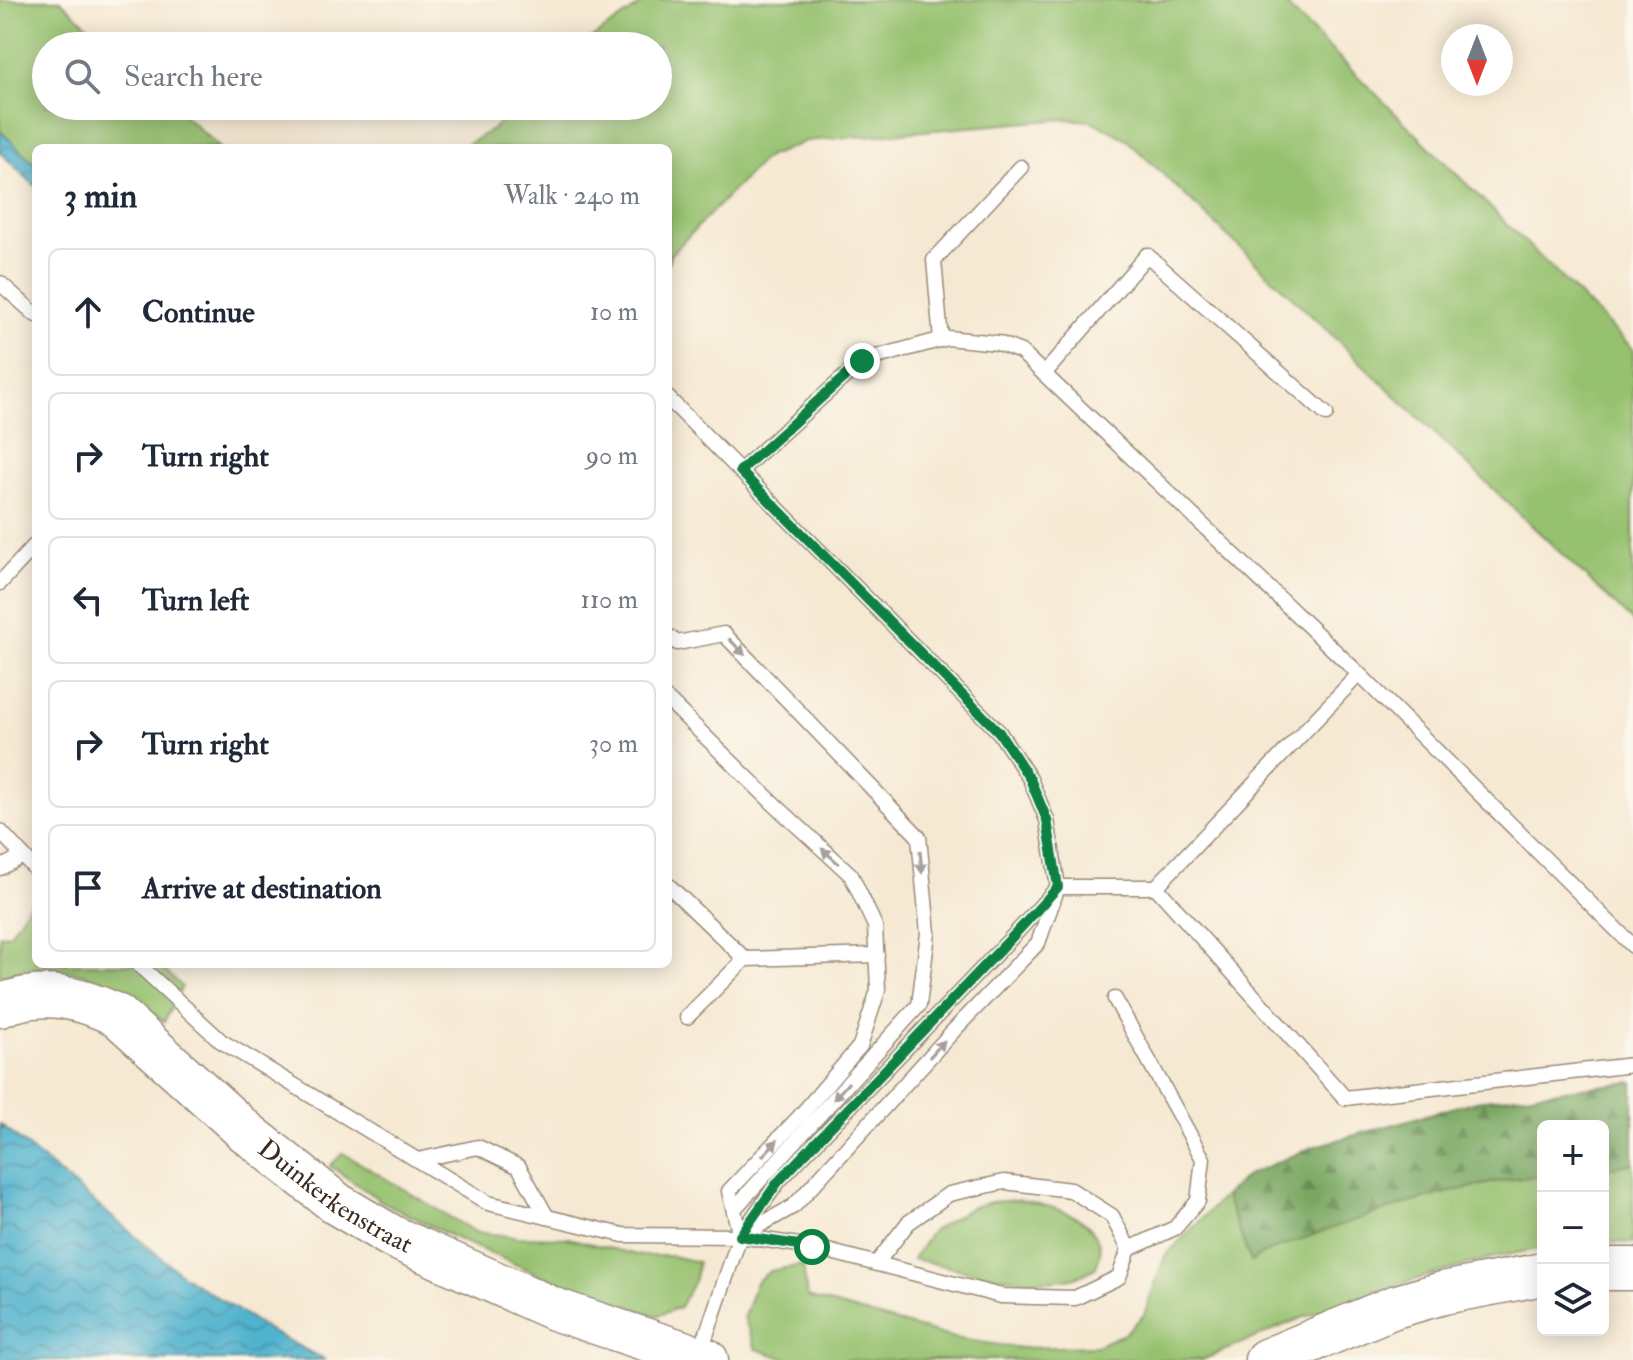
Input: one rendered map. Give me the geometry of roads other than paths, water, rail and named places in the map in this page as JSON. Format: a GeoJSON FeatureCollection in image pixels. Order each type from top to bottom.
{"type":"FeatureCollection","features":[{"type":"Feature","properties":{"kind":"main road","name":"Duinkerkenstraat"},"geometry":{"type":"LineString","coordinates":[[0,1006],[29,997],[50,996],[96,1005],[118,1016],[245,1131],[337,1204],[393,1237],[554,1309],[703,1358]]}},
{"type":"Feature","properties":{"kind":"main road"},"geometry":{"type":"LineString","coordinates":[[1609,1269],[1633,1269]]}},
{"type":"Feature","properties":{"kind":"main road"},"geometry":{"type":"LineString","coordinates":[[1266,1360],[1394,1307],[1455,1290],[1537,1275]]}},
{"type":"Feature","properties":{"kind":"lane"},"geometry":{"type":"LineString","coordinates":[[941,340],[934,260],[1021,167]]}},
{"type":"Feature","properties":{"kind":"lane"},"geometry":{"type":"LineString","coordinates":[[1044,374],[1147,255],[1326,414]]}},
{"type":"Feature","properties":{"kind":"lane"},"geometry":{"type":"LineString","coordinates":[[0,283],[32,311]]}},
{"type":"Feature","properties":{"kind":"lane"},"geometry":{"type":"LineString","coordinates":[[740,471],[862,361],[947,338],[998,343],[1021,352],[1359,674],[1633,946]]}},
{"type":"Feature","properties":{"kind":"lane"},"geometry":{"type":"LineString","coordinates":[[672,402],[999,732],[1030,779],[1047,820],[1058,887],[1038,943],[794,1206],[740,1236]]}},
{"type":"Feature","properties":{"kind":"lane"},"geometry":{"type":"LineString","coordinates":[[0,583],[32,548]]}},
{"type":"Feature","properties":{"kind":"lane"},"geometry":{"type":"LineString","coordinates":[[672,639],[677,643],[724,634],[919,837],[928,933],[919,1005],[734,1209]]}},
{"type":"Feature","properties":{"kind":"lane"},"geometry":{"type":"LineString","coordinates":[[703,1358],[740,1236],[778,1182],[1058,887],[1156,887],[1359,674]]}},
{"type":"Feature","properties":{"kind":"lane"},"geometry":{"type":"LineString","coordinates":[[672,704],[851,875],[875,926],[878,990],[860,1046],[800,1116],[729,1191],[740,1236]]}},
{"type":"Feature","properties":{"kind":"lane"},"geometry":{"type":"LineString","coordinates":[[0,831],[32,866]]}},
{"type":"Feature","properties":{"kind":"lane"},"geometry":{"type":"LineString","coordinates":[[0,868],[23,856]]}},
{"type":"Feature","properties":{"kind":"lane"},"geometry":{"type":"LineString","coordinates":[[1156,887],[1345,1098],[1633,1065]]}},
{"type":"Feature","properties":{"kind":"lane"},"geometry":{"type":"LineString","coordinates":[[672,889],[745,959]]}},
{"type":"Feature","properties":{"kind":"lane"},"geometry":{"type":"LineString","coordinates":[[687,1017],[745,959],[877,955]]}},
{"type":"Feature","properties":{"kind":"lane"},"geometry":{"type":"LineString","coordinates":[[142,968],[221,1041],[488,1203],[623,1235],[740,1236],[812,1247],[1001,1296],[1075,1298],[1119,1277],[1129,1249],[1175,1228],[1198,1201],[1203,1159],[1115,999]]}},
{"type":"Feature","properties":{"kind":"lane"},"geometry":{"type":"LineString","coordinates":[[418,1160],[478,1147],[519,1167],[547,1217]]}},
{"type":"Feature","properties":{"kind":"lane"},"geometry":{"type":"LineString","coordinates":[[876,1264],[908,1223],[949,1194],[1004,1182],[1071,1190],[1112,1216],[1129,1249]]}},
{"type":"Feature","properties":{"kind":"water"},"geometry":{"type":"Polygon","coordinates":[[[0,131],[32,161],[32,183],[0,152],[0,131]]]}},
{"type":"Feature","properties":{"kind":"water"},"geometry":{"type":"Polygon","coordinates":[[[0,1124],[182,1275],[275,1334],[325,1360],[0,1360],[0,1124]]]}}]}
